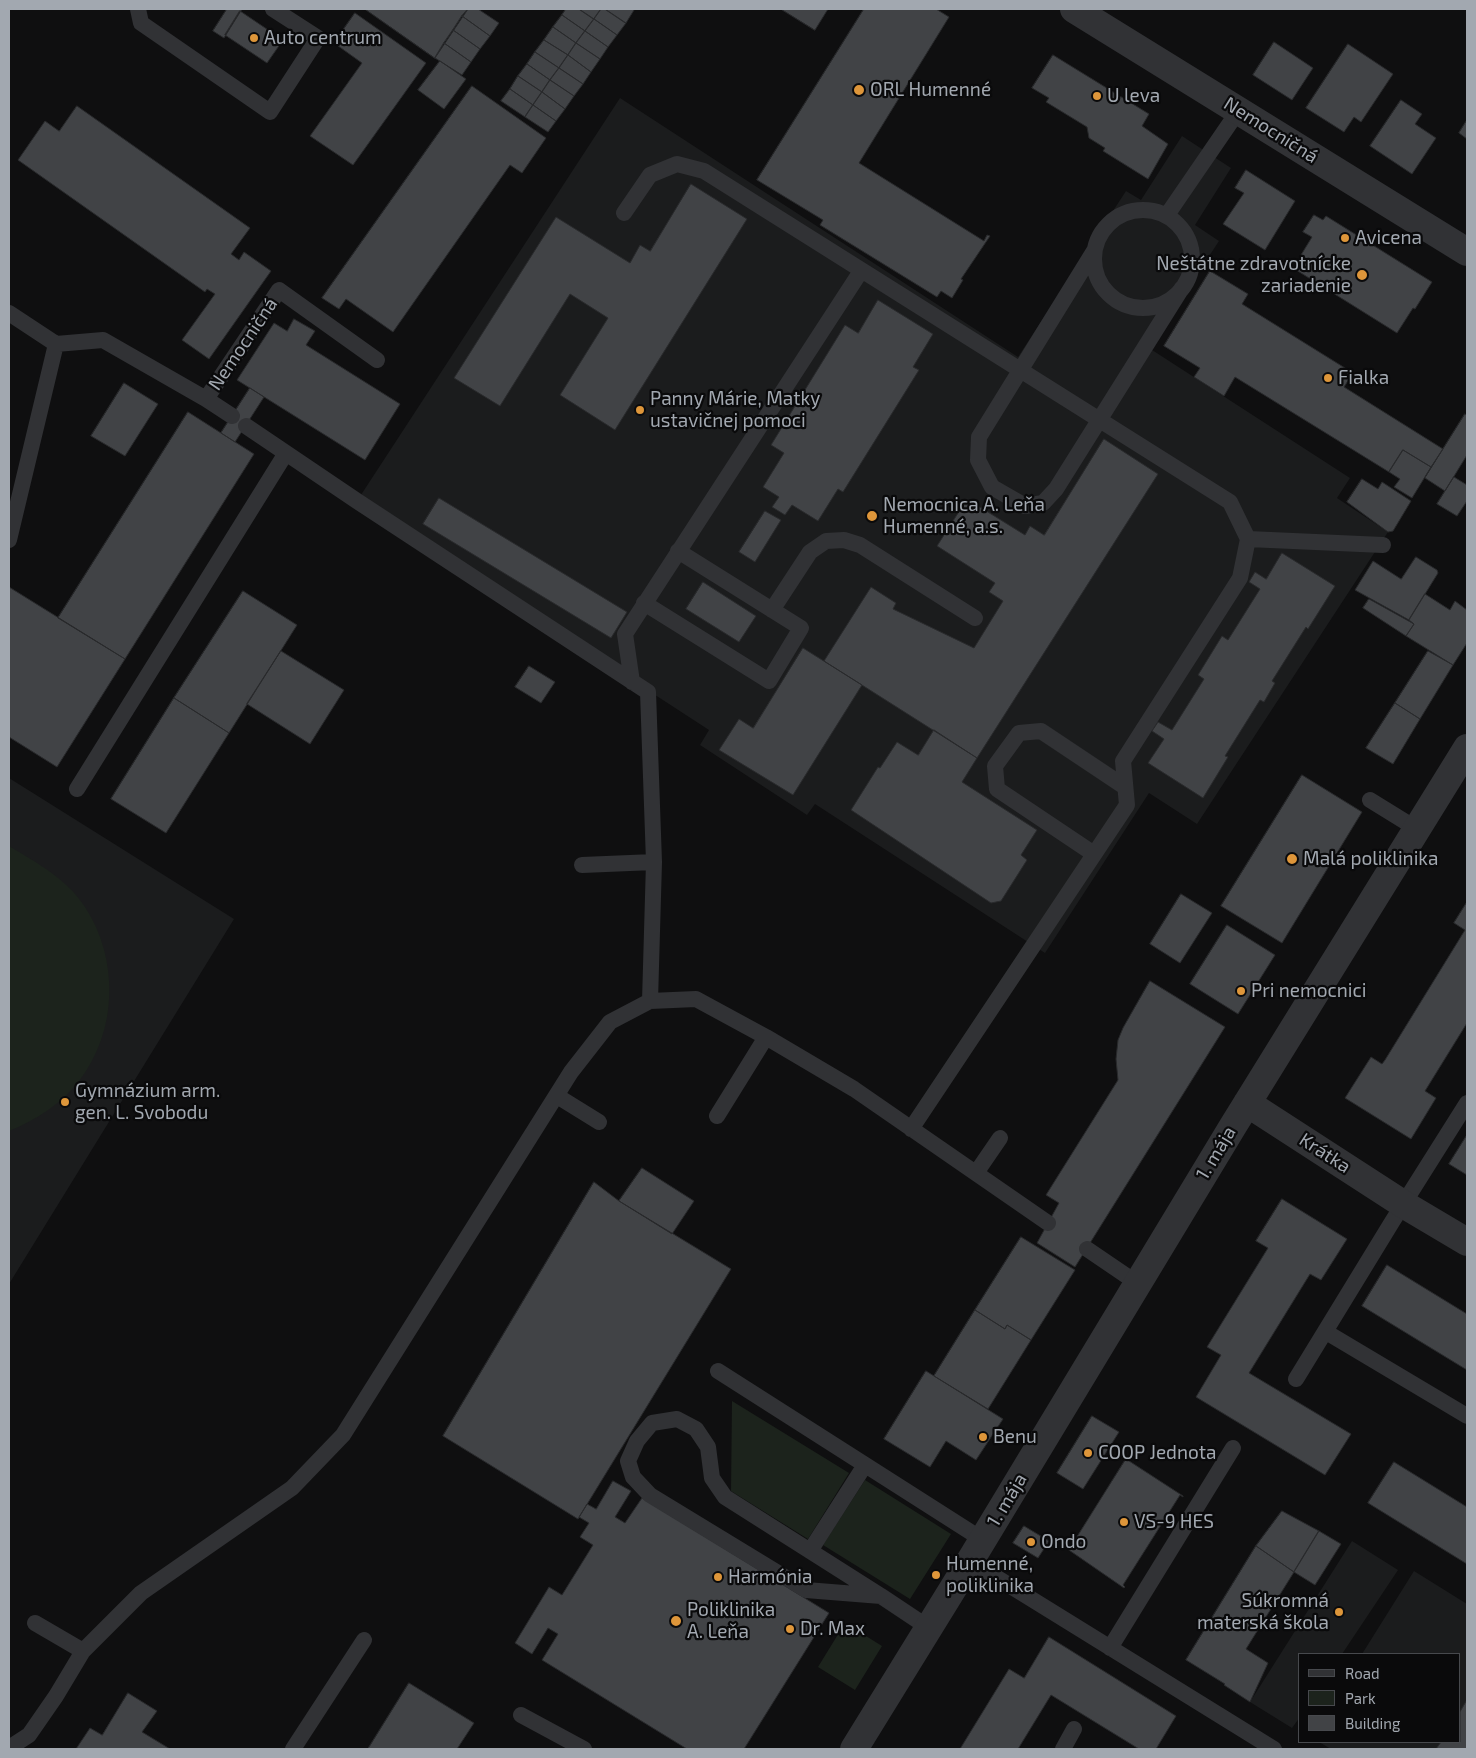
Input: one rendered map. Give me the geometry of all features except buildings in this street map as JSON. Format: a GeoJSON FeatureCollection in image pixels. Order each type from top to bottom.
{"type":"FeatureCollection","features":[{"type":"Feature","properties":{"kind":"street","name":"Nemocničná"},"geometry":{"type":"LineString","coordinates":[[1074,9],[1467,252]]}},
{"type":"Feature","properties":{"kind":"street","name":"1. mája"},"geometry":{"type":"LineString","coordinates":[[854,1749],[977,1551],[1247,1103],[1467,748]]}},
{"type":"Feature","properties":{"kind":"street","name":"Krátka"},"geometry":{"type":"LineString","coordinates":[[1247,1103],[1403,1204],[1467,1242]]}},
{"type":"Feature","properties":{"kind":"lane"},"geometry":{"type":"LineString","coordinates":[[138,9],[141,23],[270,112],[318,38],[273,9]]}},
{"type":"Feature","properties":{"kind":"lane"},"geometry":{"type":"LineString","coordinates":[[1167,215],[1239,110]]}},
{"type":"Feature","properties":{"kind":"lane"},"geometry":{"type":"LineString","coordinates":[[624,213],[650,175],[677,164],[704,171],[1230,502],[1248,539],[1240,578],[1123,762],[1127,805],[911,1129]]}},
{"type":"Feature","properties":{"kind":"lane"},"geometry":{"type":"LineString","coordinates":[[1137,210],[1152,210],[1167,215],[1180,226],[1188,240],[1192,257],[1190,273],[1056,489],[1042,502],[1025,506],[992,488],[978,460],[979,437],[1094,251],[1099,236],[1109,223],[1121,214],[1137,210]]}},
{"type":"Feature","properties":{"kind":"lane"},"geometry":{"type":"LineString","coordinates":[[1094,251],[1094,266],[1099,281],[1108,294],[1121,303],[1137,307],[1154,306],[1170,300],[1182,288]]}},
{"type":"Feature","properties":{"kind":"lane"},"geometry":{"type":"LineString","coordinates":[[632,682],[625,634],[862,271]]}},
{"type":"Feature","properties":{"kind":"lane","name":"Nemocničná"},"geometry":{"type":"LineString","coordinates":[[206,399],[279,290],[377,360]]}},
{"type":"Feature","properties":{"kind":"lane"},"geometry":{"type":"LineString","coordinates":[[9,313],[56,344],[103,340],[206,399],[357,501],[648,692],[654,862],[650,1001]]}},
{"type":"Feature","properties":{"kind":"lane"},"geometry":{"type":"LineString","coordinates":[[9,540],[56,344]]}},
{"type":"Feature","properties":{"kind":"lane"},"geometry":{"type":"LineString","coordinates":[[77,789],[286,453]]}},
{"type":"Feature","properties":{"kind":"lane"},"geometry":{"type":"LineString","coordinates":[[1248,539],[1383,545]]}},
{"type":"Feature","properties":{"kind":"lane"},"geometry":{"type":"LineString","coordinates":[[772,610],[810,552],[826,541],[844,540],[860,545],[975,618]]}},
{"type":"Feature","properties":{"kind":"lane"},"geometry":{"type":"LineString","coordinates":[[644,603],[768,680],[801,628],[678,551]]}},
{"type":"Feature","properties":{"kind":"lane"},"geometry":{"type":"LineString","coordinates":[[1094,854],[998,789],[995,766],[1018,733],[1040,731],[1126,787]]}},
{"type":"Feature","properties":{"kind":"lane"},"geometry":{"type":"LineString","coordinates":[[1370,800],[1417,829]]}},
{"type":"Feature","properties":{"kind":"lane"},"geometry":{"type":"LineString","coordinates":[[582,865],[654,862]]}},
{"type":"Feature","properties":{"kind":"lane"},"geometry":{"type":"LineString","coordinates":[[9,1748],[29,1735],[83,1651],[141,1594],[292,1488],[343,1435],[572,1072],[610,1022],[650,1001],[696,998],[766,1036],[854,1089],[1048,1223]]}},
{"type":"Feature","properties":{"kind":"lane"},"geometry":{"type":"LineString","coordinates":[[717,1116],[766,1036]]}},
{"type":"Feature","properties":{"kind":"lane"},"geometry":{"type":"LineString","coordinates":[[556,1096],[599,1122]]}},
{"type":"Feature","properties":{"kind":"lane"},"geometry":{"type":"LineString","coordinates":[[1296,1379],[1403,1204],[1467,1104]]}},
{"type":"Feature","properties":{"kind":"lane"},"geometry":{"type":"LineString","coordinates":[[976,1173],[1000,1138]]}},
{"type":"Feature","properties":{"kind":"lane"},"geometry":{"type":"LineString","coordinates":[[1087,1249],[1137,1283]]}},
{"type":"Feature","properties":{"kind":"lane"},"geometry":{"type":"LineString","coordinates":[[1326,1332],[1467,1416]]}},
{"type":"Feature","properties":{"kind":"lane"},"geometry":{"type":"LineString","coordinates":[[718,1371],[865,1465],[977,1551],[1110,1648],[1274,1749]]}},
{"type":"Feature","properties":{"kind":"lane"},"geometry":{"type":"LineString","coordinates":[[881,1596],[806,1590],[650,1495],[633,1477],[628,1461],[637,1441],[652,1423],[677,1418],[696,1429],[708,1447],[712,1478],[725,1497],[881,1596],[929,1628]]}},
{"type":"Feature","properties":{"kind":"lane"},"geometry":{"type":"LineString","coordinates":[[1110,1648],[1233,1448]]}},
{"type":"Feature","properties":{"kind":"lane"},"geometry":{"type":"LineString","coordinates":[[810,1551],[865,1465]]}},
{"type":"Feature","properties":{"kind":"lane"},"geometry":{"type":"LineString","coordinates":[[36,1623],[83,1651]]}},
{"type":"Feature","properties":{"kind":"lane"},"geometry":{"type":"LineString","coordinates":[[293,1749],[364,1640]]}},
{"type":"Feature","properties":{"kind":"lane"},"geometry":{"type":"LineString","coordinates":[[521,1715],[584,1749]]}},
{"type":"Feature","properties":{"kind":"lane"},"geometry":{"type":"LineString","coordinates":[[1062,1749],[1074,1730]]}},
{"type":"Feature","properties":{"kind":"shaded area","name":"Nemocnica A. Leňa Humenné, a.s."},"geometry":{"type":"Polygon","coordinates":[[[620,98],[1018,357],[1126,191],[1141,200],[1182,136],[1231,168],[1195,225],[1219,241],[1149,348],[1350,478],[1337,498],[1388,532],[1197,824],[1149,793],[1045,953],[815,804],[807,815],[700,745],[709,730],[357,501],[620,98]]]}},
{"type":"Feature","properties":{"kind":"shaded area","name":"Gymnázium arm. gen. L. Svobodu"},"geometry":{"type":"Polygon","coordinates":[[[9,778],[234,919],[9,1284],[9,778]]]}},
{"type":"Feature","properties":{"kind":"shaded area","name":"Súkromná materská škola"},"geometry":{"type":"Polygon","coordinates":[[[1352,1541],[1398,1570],[1343,1653],[1298,1653],[1298,1720],[1292,1728],[1250,1702],[1352,1541]]]}},
{"type":"Feature","properties":{"kind":"shaded area"},"geometry":{"type":"Polygon","coordinates":[[[1414,1571],[1467,1604],[1467,1749],[1331,1749],[1321,1743],[1461,1743],[1461,1653],[1363,1653],[1414,1571]]]}},
{"type":"Feature","properties":{"kind":"green space"},"geometry":{"type":"Polygon","coordinates":[[[9,846],[60,879],[85,907],[96,927],[104,949],[109,995],[107,1018],[101,1040],[92,1061],[79,1081],[56,1104],[29,1122],[9,1131],[9,846]]]}},
{"type":"Feature","properties":{"kind":"green space"},"geometry":{"type":"Polygon","coordinates":[[[732,1401],[849,1473],[808,1539],[731,1491],[732,1401]]]}},
{"type":"Feature","properties":{"kind":"green space"},"geometry":{"type":"Polygon","coordinates":[[[865,1480],[951,1534],[910,1599],[823,1545],[865,1480]]]}},
{"type":"Feature","properties":{"kind":"green space"},"geometry":{"type":"Polygon","coordinates":[[[845,1623],[882,1646],[855,1690],[818,1667],[845,1623]]]}},
{"type":"Feature","properties":{"kind":"place","name":"Auto centrum"},"geometry":{"type":"Point","coordinates":[254,38]}},
{"type":"Feature","properties":{"kind":"place","name":"ORL Humenné"},"geometry":{"type":"Point","coordinates":[859,90]}},
{"type":"Feature","properties":{"kind":"place","name":"U leva"},"geometry":{"type":"Point","coordinates":[1097,96]}},
{"type":"Feature","properties":{"kind":"place","name":"Avicena"},"geometry":{"type":"Point","coordinates":[1345,238]}},
{"type":"Feature","properties":{"kind":"place","name":"Neštátne zdravotnícke zariadenie"},"geometry":{"type":"Point","coordinates":[1362,275]}},
{"type":"Feature","properties":{"kind":"place","name":"Fialka"},"geometry":{"type":"Point","coordinates":[1328,378]}},
{"type":"Feature","properties":{"kind":"place","name":"Panny Márie, Matky ustavičnej pomoci"},"geometry":{"type":"Point","coordinates":[640,410]}},
{"type":"Feature","properties":{"kind":"place","name":"Nemocnica A. Leňa Humenné, a.s."},"geometry":{"type":"Point","coordinates":[872,516]}},
{"type":"Feature","properties":{"kind":"place","name":"Malá poliklinika"},"geometry":{"type":"Point","coordinates":[1292,859]}},
{"type":"Feature","properties":{"kind":"place","name":"Pri nemocnici"},"geometry":{"type":"Point","coordinates":[1241,991]}},
{"type":"Feature","properties":{"kind":"place","name":"Gymnázium arm. gen. L. Svobodu"},"geometry":{"type":"Point","coordinates":[65,1102]}},
{"type":"Feature","properties":{"kind":"place","name":"Benu"},"geometry":{"type":"Point","coordinates":[983,1437]}},
{"type":"Feature","properties":{"kind":"place","name":"COOP Jednota"},"geometry":{"type":"Point","coordinates":[1088,1453]}},
{"type":"Feature","properties":{"kind":"place","name":"VS-9 HES"},"geometry":{"type":"Point","coordinates":[1124,1522]}},
{"type":"Feature","properties":{"kind":"place","name":"Ondo"},"geometry":{"type":"Point","coordinates":[1031,1542]}},
{"type":"Feature","properties":{"kind":"place","name":"Humenné, poliklinika"},"geometry":{"type":"Point","coordinates":[936,1575]}},
{"type":"Feature","properties":{"kind":"place","name":"Harmónia"},"geometry":{"type":"Point","coordinates":[718,1577]}},
{"type":"Feature","properties":{"kind":"place","name":"Súkromná materská škola"},"geometry":{"type":"Point","coordinates":[1339,1612]}},
{"type":"Feature","properties":{"kind":"place","name":"Poliklinika A. Leňa"},"geometry":{"type":"Point","coordinates":[676,1621]}},
{"type":"Feature","properties":{"kind":"place","name":"Dr. Max"},"geometry":{"type":"Point","coordinates":[790,1629]}}]}
